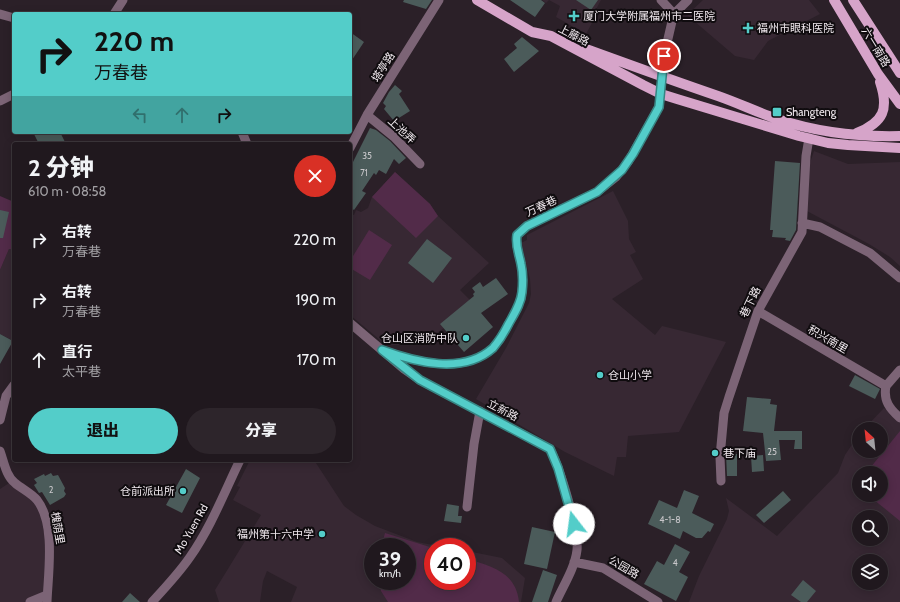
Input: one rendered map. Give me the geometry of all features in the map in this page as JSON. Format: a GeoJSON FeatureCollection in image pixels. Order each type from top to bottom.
{"type":"FeatureCollection","features":[{"type":"Feature","properties":{"kind":"main road","name":"上藤路"},"geometry":{"type":"LineString","coordinates":[[477,0],[532,32],[551,36],[661,94],[809,138],[848,145],[900,148]]}},
{"type":"Feature","properties":{"kind":"main road"},"geometry":{"type":"LineString","coordinates":[[487,0],[540,29],[661,78],[719,97],[778,119],[816,129],[883,137],[900,136]]}},
{"type":"Feature","properties":{"kind":"main road","name":"六一南路"},"geometry":{"type":"LineString","coordinates":[[834,0],[878,74],[900,104]]}},
{"type":"Feature","properties":{"kind":"main road","name":"六一南路"},"geometry":{"type":"LineString","coordinates":[[853,0],[900,73]]}},
{"type":"Feature","properties":{"kind":"main road"},"geometry":{"type":"LineString","coordinates":[[855,134],[873,125],[883,111],[884,95],[878,74]]}},
{"type":"Feature","properties":{"kind":"street"},"geometry":{"type":"LineString","coordinates":[[115,12],[123,0]]}},
{"type":"Feature","properties":{"kind":"street","name":"塔亭路"},"geometry":{"type":"LineString","coordinates":[[352,144],[367,115],[439,0]]}},
{"type":"Feature","properties":{"kind":"street"},"geometry":{"type":"LineString","coordinates":[[661,0],[674,14]]}},
{"type":"Feature","properties":{"kind":"street"},"geometry":{"type":"LineString","coordinates":[[661,94],[661,78],[664,56],[674,14],[688,0]]}},
{"type":"Feature","properties":{"kind":"street"},"geometry":{"type":"LineString","coordinates":[[0,14],[12,17]]}},
{"type":"Feature","properties":{"kind":"street","name":"万春巷"},"geometry":{"type":"LineString","coordinates":[[382,350],[422,361],[451,364],[472,360],[492,348],[503,335],[516,311],[522,293],[522,270],[516,248],[517,235],[527,226],[597,192],[616,177],[628,162],[657,112],[661,94]]}},
{"type":"Feature","properties":{"kind":"street"},"geometry":{"type":"LineString","coordinates":[[0,101],[12,95]]}},
{"type":"Feature","properties":{"kind":"street","name":"上池弄"},"geometry":{"type":"LineString","coordinates":[[367,115],[394,137],[420,164]]}},
{"type":"Feature","properties":{"kind":"street","name":"巷下路"},"geometry":{"type":"LineString","coordinates":[[721,481],[720,457],[724,413],[758,311],[802,232],[806,156],[809,138]]}},
{"type":"Feature","properties":{"kind":"street"},"geometry":{"type":"LineString","coordinates":[[802,222],[820,228],[870,253],[900,278]]}},
{"type":"Feature","properties":{"kind":"street","name":"积兴南里"},"geometry":{"type":"LineString","coordinates":[[758,311],[886,386]]}},
{"type":"Feature","properties":{"kind":"street","name":"立新路"},"geometry":{"type":"LineString","coordinates":[[352,324],[420,380],[550,449],[560,474],[574,524],[577,550],[574,562],[556,602]]}},
{"type":"Feature","properties":{"kind":"street"},"geometry":{"type":"LineString","coordinates":[[900,370],[886,386],[886,401],[893,412],[900,418]]}},
{"type":"Feature","properties":{"kind":"street"},"geometry":{"type":"LineString","coordinates":[[0,420],[6,396],[12,388]]}},
{"type":"Feature","properties":{"kind":"street"},"geometry":{"type":"LineString","coordinates":[[467,507],[474,444],[480,411]]}},
{"type":"Feature","properties":{"kind":"street","name":"槐荫里"},"geometry":{"type":"LineString","coordinates":[[0,451],[10,477],[15,484],[34,496],[44,513],[50,548],[47,599]]}},
{"type":"Feature","properties":{"kind":"street","name":"Mo Yuen Rd"},"geometry":{"type":"LineString","coordinates":[[152,602],[182,568],[195,550],[210,523],[239,462]]}},
{"type":"Feature","properties":{"kind":"street","name":"公园路"},"geometry":{"type":"LineString","coordinates":[[574,562],[603,568],[658,602]]}},
{"type":"Feature","properties":{"kind":"street"},"geometry":{"type":"LineString","coordinates":[[30,602],[47,599]]}},
{"type":"Feature","properties":{"kind":"shaded area"},"geometry":{"type":"Polygon","coordinates":[[[542,0],[549,0],[546,3],[542,0]]]}},
{"type":"Feature","properties":{"kind":"shaded area","name":"厦门大学附属福州市二医院"},"geometry":{"type":"Polygon","coordinates":[[[549,0],[601,0],[593,15],[593,21],[586,34],[556,17],[560,6],[549,0]]]}},
{"type":"Feature","properties":{"kind":"shaded area","name":"福州市眼科医院"},"geometry":{"type":"Polygon","coordinates":[[[703,0],[809,0],[820,14],[768,41],[754,60],[735,56],[687,15],[703,0]]]}},
{"type":"Feature","properties":{"kind":"shaded area"},"geometry":{"type":"Polygon","coordinates":[[[814,151],[848,164],[900,162],[900,266],[890,257],[869,244],[805,210],[809,166],[814,151]]]}},
{"type":"Feature","properties":{"kind":"shaded area"},"geometry":{"type":"Polygon","coordinates":[[[395,172],[430,204],[438,216],[489,263],[460,290],[470,300],[444,328],[424,342],[414,344],[386,345],[352,317],[352,214],[354,215],[356,210],[361,212],[368,208],[372,197],[395,172]]]}},
{"type":"Feature","properties":{"kind":"shaded area"},"geometry":{"type":"Polygon","coordinates":[[[395,172],[430,204],[438,216],[416,238],[372,197],[395,172]]]}},
{"type":"Feature","properties":{"kind":"shaded area","name":"仓山小学"},"geometry":{"type":"Polygon","coordinates":[[[613,191],[628,221],[629,239],[636,252],[630,255],[643,279],[612,299],[655,335],[662,326],[726,342],[679,432],[628,436],[626,457],[617,457],[614,476],[565,452],[476,399],[506,348],[529,303],[531,294],[530,279],[521,243],[527,240],[527,235],[613,191]]]}},
{"type":"Feature","properties":{"kind":"shaded area"},"geometry":{"type":"Polygon","coordinates":[[[0,196],[12,201],[12,250],[9,249],[0,270],[0,196]]]}},
{"type":"Feature","properties":{"kind":"shaded area"},"geometry":{"type":"Polygon","coordinates":[[[369,230],[392,245],[370,280],[352,269],[352,258],[369,230]]]}},
{"type":"Feature","properties":{"kind":"shaded area"},"geometry":{"type":"Polygon","coordinates":[[[9,249],[12,250],[12,340],[0,334],[0,270],[9,249]]]}},
{"type":"Feature","properties":{"kind":"shaded area"},"geometry":{"type":"Polygon","coordinates":[[[884,408],[900,421],[900,602],[689,602],[699,576],[727,519],[729,511],[726,498],[777,536],[838,473],[845,455],[852,444],[852,458],[888,458],[888,422],[871,422],[884,408]]]}},
{"type":"Feature","properties":{"kind":"shaded area"},"geometry":{"type":"Polygon","coordinates":[[[900,431],[900,521],[877,502],[888,502],[888,466],[872,466],[878,458],[888,458],[888,446],[900,431]]]}},
{"type":"Feature","properties":{"kind":"shaded area","name":"福州第十六中学"},"geometry":{"type":"Polygon","coordinates":[[[249,462],[315,462],[344,506],[375,526],[406,538],[364,538],[364,590],[416,590],[416,542],[424,543],[424,590],[476,590],[476,553],[502,558],[525,578],[521,602],[291,602],[297,587],[267,571],[263,581],[260,602],[219,602],[215,590],[261,515],[233,500],[240,487],[237,486],[249,462]]]}},
{"type":"Feature","properties":{"kind":"shaded area"},"geometry":{"type":"Polygon","coordinates":[[[9,483],[24,492],[40,510],[49,561],[43,594],[24,602],[0,602],[0,489],[9,483]]]}},
{"type":"Feature","properties":{"kind":"shaded area"},"geometry":{"type":"Polygon","coordinates":[[[385,533],[401,538],[384,538],[385,533]]]}},
{"type":"Feature","properties":{"kind":"shaded area"},"geometry":{"type":"Polygon","coordinates":[[[416,543],[424,545],[424,590],[476,590],[476,562],[485,564],[508,577],[517,592],[519,602],[388,602],[381,591],[416,590],[416,543]]]}},
{"type":"Feature","properties":{"kind":"building"},"geometry":{"type":"Polygon","coordinates":[[[404,0],[432,0],[426,9],[403,2],[404,0]]]}},
{"type":"Feature","properties":{"kind":"building"},"geometry":{"type":"Polygon","coordinates":[[[510,0],[541,0],[545,3],[535,17],[510,0]]]}},
{"type":"Feature","properties":{"kind":"building"},"geometry":{"type":"Polygon","coordinates":[[[576,0],[598,0],[591,10],[576,0]]]}},
{"type":"Feature","properties":{"kind":"building"},"geometry":{"type":"Polygon","coordinates":[[[352,33],[364,42],[352,60],[352,33]]]}},
{"type":"Feature","properties":{"kind":"building"},"geometry":{"type":"Polygon","coordinates":[[[522,37],[539,51],[514,72],[504,59],[517,48],[514,44],[522,37]]]}},
{"type":"Feature","properties":{"kind":"building"},"geometry":{"type":"Polygon","coordinates":[[[395,85],[402,91],[399,94],[410,111],[394,121],[384,109],[386,106],[383,103],[395,85]]]}},
{"type":"Feature","properties":{"kind":"building"},"geometry":{"type":"Polygon","coordinates":[[[370,128],[376,130],[390,141],[406,158],[399,164],[394,159],[386,174],[379,170],[376,175],[374,173],[362,191],[366,193],[354,210],[352,208],[352,164],[370,128]]]}},
{"type":"Feature","properties":{"kind":"building"},"geometry":{"type":"Polygon","coordinates":[[[34,134],[61,134],[65,142],[38,142],[34,134]]]}},
{"type":"Feature","properties":{"kind":"building"},"geometry":{"type":"Polygon","coordinates":[[[775,161],[800,163],[796,230],[790,241],[785,240],[786,238],[772,237],[773,230],[770,230],[775,161]]]}},
{"type":"Feature","properties":{"kind":"building"},"geometry":{"type":"Polygon","coordinates":[[[0,210],[9,212],[3,238],[0,238],[0,210]]]}},
{"type":"Feature","properties":{"kind":"building"},"geometry":{"type":"Polygon","coordinates":[[[427,239],[452,258],[433,283],[408,263],[427,239]]]}},
{"type":"Feature","properties":{"kind":"building","name":"仓山区消防中队"},"geometry":{"type":"Polygon","coordinates":[[[496,278],[508,294],[481,313],[493,327],[464,352],[440,324],[474,296],[473,294],[475,292],[472,288],[480,282],[483,287],[496,278]]]}},
{"type":"Feature","properties":{"kind":"building"},"geometry":{"type":"Polygon","coordinates":[[[0,334],[12,340],[12,343],[0,364],[0,334]]]}},
{"type":"Feature","properties":{"kind":"building"},"geometry":{"type":"Polygon","coordinates":[[[855,375],[880,389],[875,399],[849,386],[855,375]]]}},
{"type":"Feature","properties":{"kind":"building"},"geometry":{"type":"Polygon","coordinates":[[[747,397],[771,399],[770,404],[777,405],[774,431],[802,431],[802,449],[794,449],[795,440],[779,440],[781,460],[766,461],[763,433],[743,431],[747,397]]]}},
{"type":"Feature","properties":{"kind":"building"},"geometry":{"type":"Polygon","coordinates":[[[726,454],[737,454],[737,476],[727,476],[726,454]]]}},
{"type":"Feature","properties":{"kind":"building"},"geometry":{"type":"Polygon","coordinates":[[[763,455],[764,471],[752,472],[751,456],[763,455]]]}},
{"type":"Feature","properties":{"kind":"building","name":"仓前派出所"},"geometry":{"type":"Polygon","coordinates":[[[186,469],[200,478],[182,513],[166,505],[186,469]]]}},
{"type":"Feature","properties":{"kind":"building"},"geometry":{"type":"Polygon","coordinates":[[[51,473],[53,476],[58,475],[65,488],[64,491],[66,494],[64,497],[50,505],[42,492],[39,493],[34,485],[37,483],[34,479],[44,474],[45,476],[51,473]]]}},
{"type":"Feature","properties":{"kind":"building"},"geometry":{"type":"Polygon","coordinates":[[[684,490],[699,496],[692,513],[714,524],[710,532],[708,531],[702,538],[696,538],[683,531],[680,539],[648,524],[659,500],[677,508],[684,490]]]}},
{"type":"Feature","properties":{"kind":"building"},"geometry":{"type":"Polygon","coordinates":[[[783,491],[791,500],[764,523],[756,515],[783,491]]]}},
{"type":"Feature","properties":{"kind":"building"},"geometry":{"type":"Polygon","coordinates":[[[447,504],[459,506],[458,516],[462,516],[461,523],[444,521],[447,504]]]}},
{"type":"Feature","properties":{"kind":"building"},"geometry":{"type":"Polygon","coordinates":[[[532,527],[555,532],[547,569],[524,564],[532,527]]]}},
{"type":"Feature","properties":{"kind":"building"},"geometry":{"type":"Polygon","coordinates":[[[675,544],[690,552],[679,572],[688,577],[676,601],[644,584],[657,561],[664,565],[675,544]]]}},
{"type":"Feature","properties":{"kind":"building"},"geometry":{"type":"Polygon","coordinates":[[[543,570],[557,575],[548,602],[532,602],[543,570]]]}},
{"type":"Feature","properties":{"kind":"building"},"geometry":{"type":"Polygon","coordinates":[[[803,580],[816,591],[807,602],[801,602],[791,595],[803,580]]]}},
{"type":"Feature","properties":{"kind":"building"},"geometry":{"type":"Polygon","coordinates":[[[130,593],[140,602],[122,602],[130,593]]]}},
{"type":"Feature","properties":{"kind":"place","name":"厦门大学附属福州市二医院"},"geometry":{"type":"Point","coordinates":[574,16]}},
{"type":"Feature","properties":{"kind":"place","name":"福州市眼科医院"},"geometry":{"type":"Point","coordinates":[748,28]}},
{"type":"Feature","properties":{"kind":"place","name":"Shangteng"},"geometry":{"type":"Point","coordinates":[777,112]}},
{"type":"Feature","properties":{"kind":"place","name":"仓山区消防中队"},"geometry":{"type":"Point","coordinates":[466,338]}},
{"type":"Feature","properties":{"kind":"place","name":"仓山小学"},"geometry":{"type":"Point","coordinates":[600,375]}},
{"type":"Feature","properties":{"kind":"place","name":"巷下庙"},"geometry":{"type":"Point","coordinates":[715,453]}},
{"type":"Feature","properties":{"kind":"place","name":"仓前派出所"},"geometry":{"type":"Point","coordinates":[183,491]}},
{"type":"Feature","properties":{"kind":"place","name":"福州第十六中学"},"geometry":{"type":"Point","coordinates":[322,534]}},
{"type":"Feature","properties":{"kind":"route"},"geometry":{"type":"LineString","coordinates":[[574,524],[566,491],[554,456],[550,449],[420,380],[404,369],[382,350],[407,358],[451,364],[476,358],[496,345],[516,311],[522,293],[523,280],[521,263],[516,248],[517,235],[527,226],[597,192],[616,177],[622,170],[633,154],[659,107],[661,100],[661,78],[664,56]]}}]}
